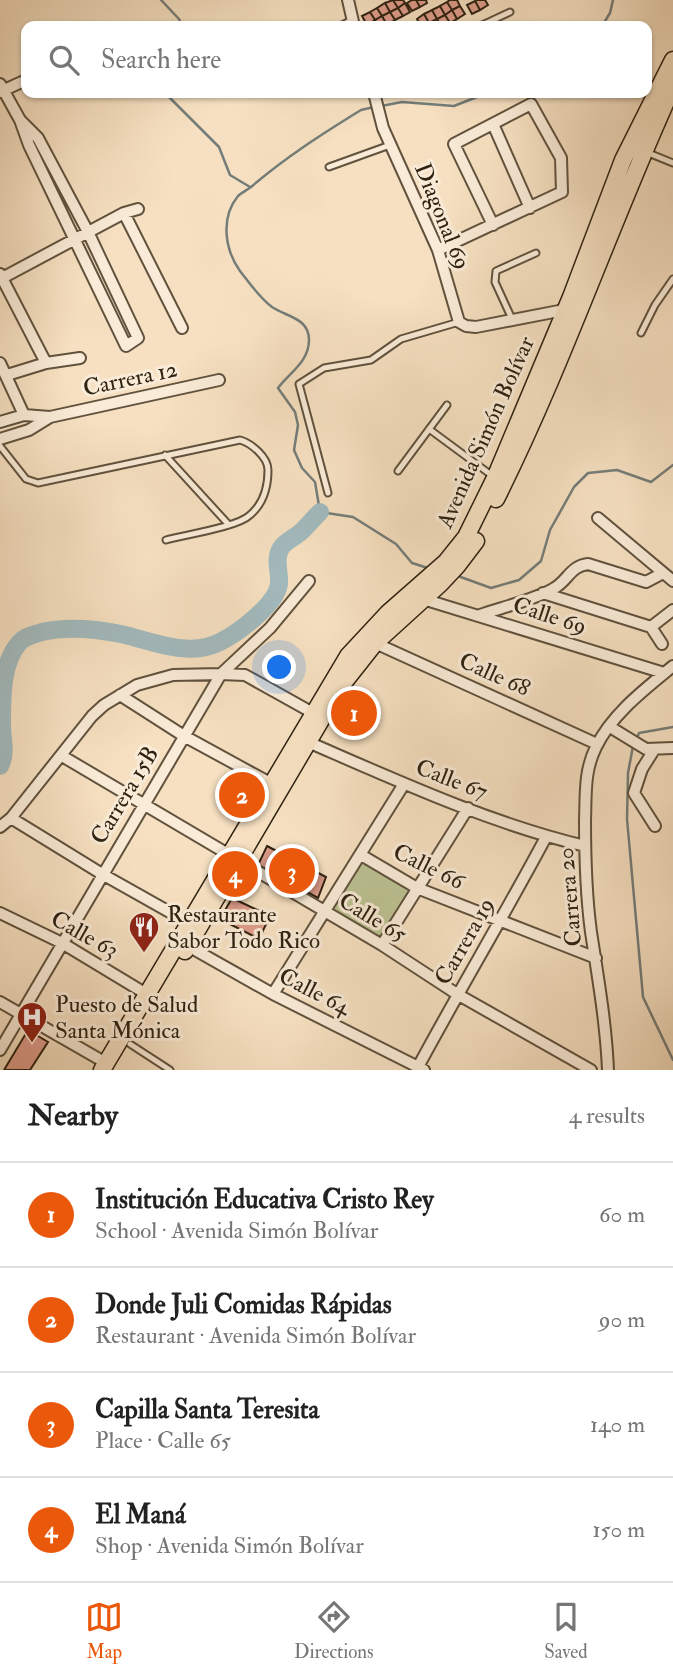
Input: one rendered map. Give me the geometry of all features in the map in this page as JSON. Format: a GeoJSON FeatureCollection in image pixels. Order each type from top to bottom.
{"type":"FeatureCollection","features":[{"type":"Feature","properties":{"kind":"main road","name":"Avenida Simón Bolívar"},"geometry":{"type":"LineString","coordinates":[[452,564],[526,419],[623,160],[672,63]]}},
{"type":"Feature","properties":{"kind":"main road","name":"Avenida Simón Bolívar"},"geometry":{"type":"LineString","coordinates":[[108,1068],[130,1044],[188,946],[270,783],[348,656],[365,635],[436,580],[475,542],[526,419],[673,86]]}},
{"type":"Feature","properties":{"kind":"main road","name":"Avenida Simón Bolívar"},"geometry":{"type":"LineString","coordinates":[[108,1068],[189,923],[308,742],[341,686],[375,643],[423,599],[436,580]]}},
{"type":"Feature","properties":{"kind":"street"},"geometry":{"type":"LineString","coordinates":[[348,0],[353,21]]}},
{"type":"Feature","properties":{"kind":"street"},"geometry":{"type":"LineString","coordinates":[[20,120],[38,138],[88,232],[138,338],[126,346],[29,145],[20,120],[1,89],[21,82]]}},
{"type":"Feature","properties":{"kind":"street","name":"Diagonal 69"},"geometry":{"type":"LineString","coordinates":[[375,98],[390,145],[439,250],[458,322]]}},
{"type":"Feature","properties":{"kind":"street"},"geometry":{"type":"LineString","coordinates":[[439,250],[530,208],[562,192],[561,158],[531,104],[453,144],[493,225]]}},
{"type":"Feature","properties":{"kind":"street"},"geometry":{"type":"LineString","coordinates":[[493,124],[530,208]]}},
{"type":"Feature","properties":{"kind":"street"},"geometry":{"type":"LineString","coordinates":[[46,363],[1,276],[124,213],[138,209]]}},
{"type":"Feature","properties":{"kind":"street"},"geometry":{"type":"LineString","coordinates":[[124,213],[182,328]]}},
{"type":"Feature","properties":{"kind":"street"},"geometry":{"type":"LineString","coordinates":[[458,322],[476,327],[565,310]]}},
{"type":"Feature","properties":{"kind":"street"},"geometry":{"type":"LineString","coordinates":[[7,376],[46,363],[80,358]]}},
{"type":"Feature","properties":{"kind":"street"},"geometry":{"type":"LineString","coordinates":[[0,363],[24,415]]}},
{"type":"Feature","properties":{"kind":"street","name":"Carrera 12"},"geometry":{"type":"LineString","coordinates":[[0,422],[24,415],[50,416],[219,380]]}},
{"type":"Feature","properties":{"kind":"street","name":"Carrera 12"},"geometry":{"type":"LineString","coordinates":[[0,439],[29,430],[50,416]]}},
{"type":"Feature","properties":{"kind":"street"},"geometry":{"type":"LineString","coordinates":[[598,517],[673,581]]}},
{"type":"Feature","properties":{"kind":"street"},"geometry":{"type":"LineString","coordinates":[[480,615],[555,589],[581,565],[588,564],[646,582],[663,573]]}},
{"type":"Feature","properties":{"kind":"street","name":"Carrera 15B"},"geometry":{"type":"LineString","coordinates":[[0,1050],[221,674],[270,628],[309,581]]}},
{"type":"Feature","properties":{"kind":"street"},"geometry":{"type":"LineString","coordinates":[[543,593],[651,627],[662,644]]}},
{"type":"Feature","properties":{"kind":"street","name":"Calle 69"},"geometry":{"type":"LineString","coordinates":[[423,599],[669,669]]}},
{"type":"Feature","properties":{"kind":"street"},"geometry":{"type":"LineString","coordinates":[[651,627],[673,610]]}},
{"type":"Feature","properties":{"kind":"street","name":"Calle 68"},"geometry":{"type":"LineString","coordinates":[[375,643],[597,744]]}},
{"type":"Feature","properties":{"kind":"street"},"geometry":{"type":"LineString","coordinates":[[669,669],[629,703],[613,729],[640,746],[654,750],[673,748]]}},
{"type":"Feature","properties":{"kind":"street"},"geometry":{"type":"LineString","coordinates":[[0,827],[11,818],[92,716],[137,685],[173,675],[245,675],[313,713]]}},
{"type":"Feature","properties":{"kind":"street"},"geometry":{"type":"LineString","coordinates":[[120,695],[184,736],[270,783]]}},
{"type":"Feature","properties":{"kind":"street","name":"Carrera 20"},"geometry":{"type":"LineString","coordinates":[[608,1070],[606,1022],[591,931],[585,846],[585,778],[597,744],[613,729]]}},
{"type":"Feature","properties":{"kind":"street","name":"Calle 67"},"geometry":{"type":"LineString","coordinates":[[308,742],[404,784],[546,837],[585,846]]}},
{"type":"Feature","properties":{"kind":"street"},"geometry":{"type":"LineString","coordinates":[[654,750],[642,769],[634,793],[655,826]]}},
{"type":"Feature","properties":{"kind":"street","name":"Calle 65"},"geometry":{"type":"LineString","coordinates":[[62,756],[382,945],[457,994],[591,1070]]}},
{"type":"Feature","properties":{"kind":"street"},"geometry":{"type":"LineString","coordinates":[[273,994],[404,784]]}},
{"type":"Feature","properties":{"kind":"street"},"geometry":{"type":"LineString","coordinates":[[382,945],[468,808]]}},
{"type":"Feature","properties":{"kind":"street"},"geometry":{"type":"LineString","coordinates":[[11,818],[189,923]]}},
{"type":"Feature","properties":{"kind":"street","name":"Carrera 19"},"geometry":{"type":"LineString","coordinates":[[422,1069],[457,994],[501,922],[546,837]]}},
{"type":"Feature","properties":{"kind":"street","name":"Calle 66"},"geometry":{"type":"LineString","coordinates":[[361,855],[417,888],[596,958]]}},
{"type":"Feature","properties":{"kind":"street","name":"Calle 63"},"geometry":{"type":"LineString","coordinates":[[0,913],[62,943],[148,995]]}},
{"type":"Feature","properties":{"kind":"street","name":"Calle 64"},"geometry":{"type":"LineString","coordinates":[[188,946],[273,994],[422,1069]]}},
{"type":"Feature","properties":{"kind":"street"},"geometry":{"type":"LineString","coordinates":[[0,1002],[108,1068]]}},
{"type":"Feature","properties":{"kind":"lane"},"geometry":{"type":"LineString","coordinates":[[491,21],[510,12]]}},
{"type":"Feature","properties":{"kind":"lane"},"geometry":{"type":"LineString","coordinates":[[329,167],[390,145]]}},
{"type":"Feature","properties":{"kind":"lane"},"geometry":{"type":"LineString","coordinates":[[644,150],[673,163]]}},
{"type":"Feature","properties":{"kind":"lane"},"geometry":{"type":"LineString","coordinates":[[512,319],[495,282],[496,271],[536,253]]}},
{"type":"Feature","properties":{"kind":"lane"},"geometry":{"type":"LineString","coordinates":[[640,333],[673,279]]}},
{"type":"Feature","properties":{"kind":"lane"},"geometry":{"type":"LineString","coordinates":[[328,493],[299,384],[324,368],[371,360],[401,339],[458,322]]}},
{"type":"Feature","properties":{"kind":"lane"},"geometry":{"type":"LineString","coordinates":[[398,471],[447,405]]}},
{"type":"Feature","properties":{"kind":"lane"},"geometry":{"type":"LineString","coordinates":[[429,429],[495,478]]}},
{"type":"Feature","properties":{"kind":"lane"},"geometry":{"type":"LineString","coordinates":[[0,446],[26,479],[38,483],[240,440],[248,442],[268,468],[265,495],[251,515],[229,524],[166,540]]}},
{"type":"Feature","properties":{"kind":"lane"},"geometry":{"type":"LineString","coordinates":[[165,455],[229,524]]}},
{"type":"Feature","properties":{"kind":"lane"},"geometry":{"type":"LineString","coordinates":[[130,1044],[170,1070]]}},
{"type":"Feature","properties":{"kind":"green space"},"geometry":{"type":"Polygon","coordinates":[[[361,855],[417,888],[382,945],[324,912],[361,855]]]}},
{"type":"Feature","properties":{"kind":"building"},"geometry":{"type":"Polygon","coordinates":[[[393,0],[398,8],[390,12],[385,3],[393,0]]]}},
{"type":"Feature","properties":{"kind":"building"},"geometry":{"type":"Polygon","coordinates":[[[393,0],[403,0],[405,3],[398,8],[393,0]]]}},
{"type":"Feature","properties":{"kind":"building"},"geometry":{"type":"Polygon","coordinates":[[[416,0],[420,7],[412,11],[407,3],[416,0]]]}},
{"type":"Feature","properties":{"kind":"building"},"geometry":{"type":"Polygon","coordinates":[[[416,0],[426,0],[427,3],[420,7],[416,0]]]}},
{"type":"Feature","properties":{"kind":"building"},"geometry":{"type":"Polygon","coordinates":[[[457,0],[460,6],[452,10],[447,2],[457,0]]]}},
{"type":"Feature","properties":{"kind":"building"},"geometry":{"type":"Polygon","coordinates":[[[485,0],[488,5],[480,10],[475,1],[485,0]]]}},
{"type":"Feature","properties":{"kind":"building"},"geometry":{"type":"Polygon","coordinates":[[[475,1],[480,10],[472,14],[467,5],[475,1]]]}},
{"type":"Feature","properties":{"kind":"building"},"geometry":{"type":"Polygon","coordinates":[[[447,2],[452,10],[445,15],[440,6],[447,2]]]}},
{"type":"Feature","properties":{"kind":"building"},"geometry":{"type":"Polygon","coordinates":[[[385,3],[390,12],[382,16],[377,8],[385,3]]]}},
{"type":"Feature","properties":{"kind":"building"},"geometry":{"type":"Polygon","coordinates":[[[405,3],[410,12],[403,16],[398,8],[405,3]]]}},
{"type":"Feature","properties":{"kind":"building"},"geometry":{"type":"Polygon","coordinates":[[[440,6],[445,15],[437,19],[432,10],[440,6]]]}},
{"type":"Feature","properties":{"kind":"building"},"geometry":{"type":"Polygon","coordinates":[[[460,6],[465,14],[457,19],[452,10],[460,6]]]}},
{"type":"Feature","properties":{"kind":"building"},"geometry":{"type":"Polygon","coordinates":[[[377,8],[382,16],[375,20],[370,12],[377,8]]]}},
{"type":"Feature","properties":{"kind":"building"},"geometry":{"type":"Polygon","coordinates":[[[398,8],[403,16],[395,20],[390,12],[398,8]]]}},
{"type":"Feature","properties":{"kind":"building"},"geometry":{"type":"Polygon","coordinates":[[[432,10],[437,19],[428,21],[424,14],[432,10]]]}},
{"type":"Feature","properties":{"kind":"building"},"geometry":{"type":"Polygon","coordinates":[[[452,10],[457,19],[449,21],[445,15],[452,10]]]}},
{"type":"Feature","properties":{"kind":"building"},"geometry":{"type":"Polygon","coordinates":[[[370,12],[375,20],[365,21],[362,16],[370,12]]]}},
{"type":"Feature","properties":{"kind":"building"},"geometry":{"type":"Polygon","coordinates":[[[390,12],[395,20],[385,21],[382,16],[390,12]]]}},
{"type":"Feature","properties":{"kind":"building"},"geometry":{"type":"Polygon","coordinates":[[[424,14],[428,21],[418,21],[417,19],[424,14]]]}},
{"type":"Feature","properties":{"kind":"building"},"geometry":{"type":"Polygon","coordinates":[[[445,15],[449,21],[438,21],[437,19],[445,15]]]}},
{"type":"Feature","properties":{"kind":"building"},"geometry":{"type":"Polygon","coordinates":[[[267,846],[326,877],[318,898],[258,865],[267,846]]]}},
{"type":"Feature","properties":{"kind":"building"},"geometry":{"type":"Polygon","coordinates":[[[232,898],[270,916],[259,939],[220,919],[232,898]]]}},
{"type":"Feature","properties":{"kind":"building"},"geometry":{"type":"Polygon","coordinates":[[[28,1030],[48,1042],[30,1070],[4,1070],[28,1030]]]}},
{"type":"Feature","properties":{"kind":"waterway"},"geometry":{"type":"LineString","coordinates":[[161,0],[180,21]]}},
{"type":"Feature","properties":{"kind":"waterway"},"geometry":{"type":"LineString","coordinates":[[605,21],[613,0]]}},
{"type":"Feature","properties":{"kind":"waterway"},"geometry":{"type":"LineString","coordinates":[[170,98],[219,147],[230,175],[250,187]]}},
{"type":"Feature","properties":{"kind":"waterway"},"geometry":{"type":"LineString","coordinates":[[381,106],[402,102],[454,106],[474,98]]}},
{"type":"Feature","properties":{"kind":"waterway"},"geometry":{"type":"LineString","coordinates":[[374,107],[361,110],[318,137],[239,195],[229,214],[228,244],[240,271],[263,299],[272,307],[296,319],[308,333],[306,355],[278,388],[295,412],[298,425],[294,450],[302,468],[315,482],[320,512],[353,517],[396,544],[412,563],[431,569]]}},
{"type":"Feature","properties":{"kind":"waterway"},"geometry":{"type":"LineString","coordinates":[[458,576],[491,588],[519,580],[541,561],[550,530],[574,487],[588,473],[617,470],[651,482],[673,465]]}},
{"type":"Feature","properties":{"kind":"waterway"},"geometry":{"type":"LineString","coordinates":[[0,766],[4,751],[4,682],[13,651],[21,641],[42,632],[71,629],[111,632],[170,647],[208,647],[220,642],[246,625],[271,601],[279,584],[278,561],[281,548],[320,512]]}},
{"type":"Feature","properties":{"kind":"waterway"},"geometry":{"type":"LineString","coordinates":[[636,740],[639,733],[673,727]]}},
{"type":"Feature","properties":{"kind":"waterway"},"geometry":{"type":"LineString","coordinates":[[633,746],[628,773],[627,819],[643,997],[673,1060]]}},
{"type":"Feature","properties":{"kind":"place","name":"Institución Educativa Cristo Rey"},"geometry":{"type":"Point","coordinates":[354,713]}},
{"type":"Feature","properties":{"kind":"place","name":"Donde Juli Comidas Rápidas"},"geometry":{"type":"Point","coordinates":[242,795]}},
{"type":"Feature","properties":{"kind":"place","name":"Capilla Santa Teresita"},"geometry":{"type":"Point","coordinates":[292,871]}},
{"type":"Feature","properties":{"kind":"place","name":"El Maná"},"geometry":{"type":"Point","coordinates":[235,874]}},
{"type":"Feature","properties":{"kind":"place","name":"Restaurante Sabor Todo Rico"},"geometry":{"type":"Point","coordinates":[144,954]}},
{"type":"Feature","properties":{"kind":"place","name":"Puesto de Salud Santa Mónica"},"geometry":{"type":"Point","coordinates":[32,1044]}}]}
